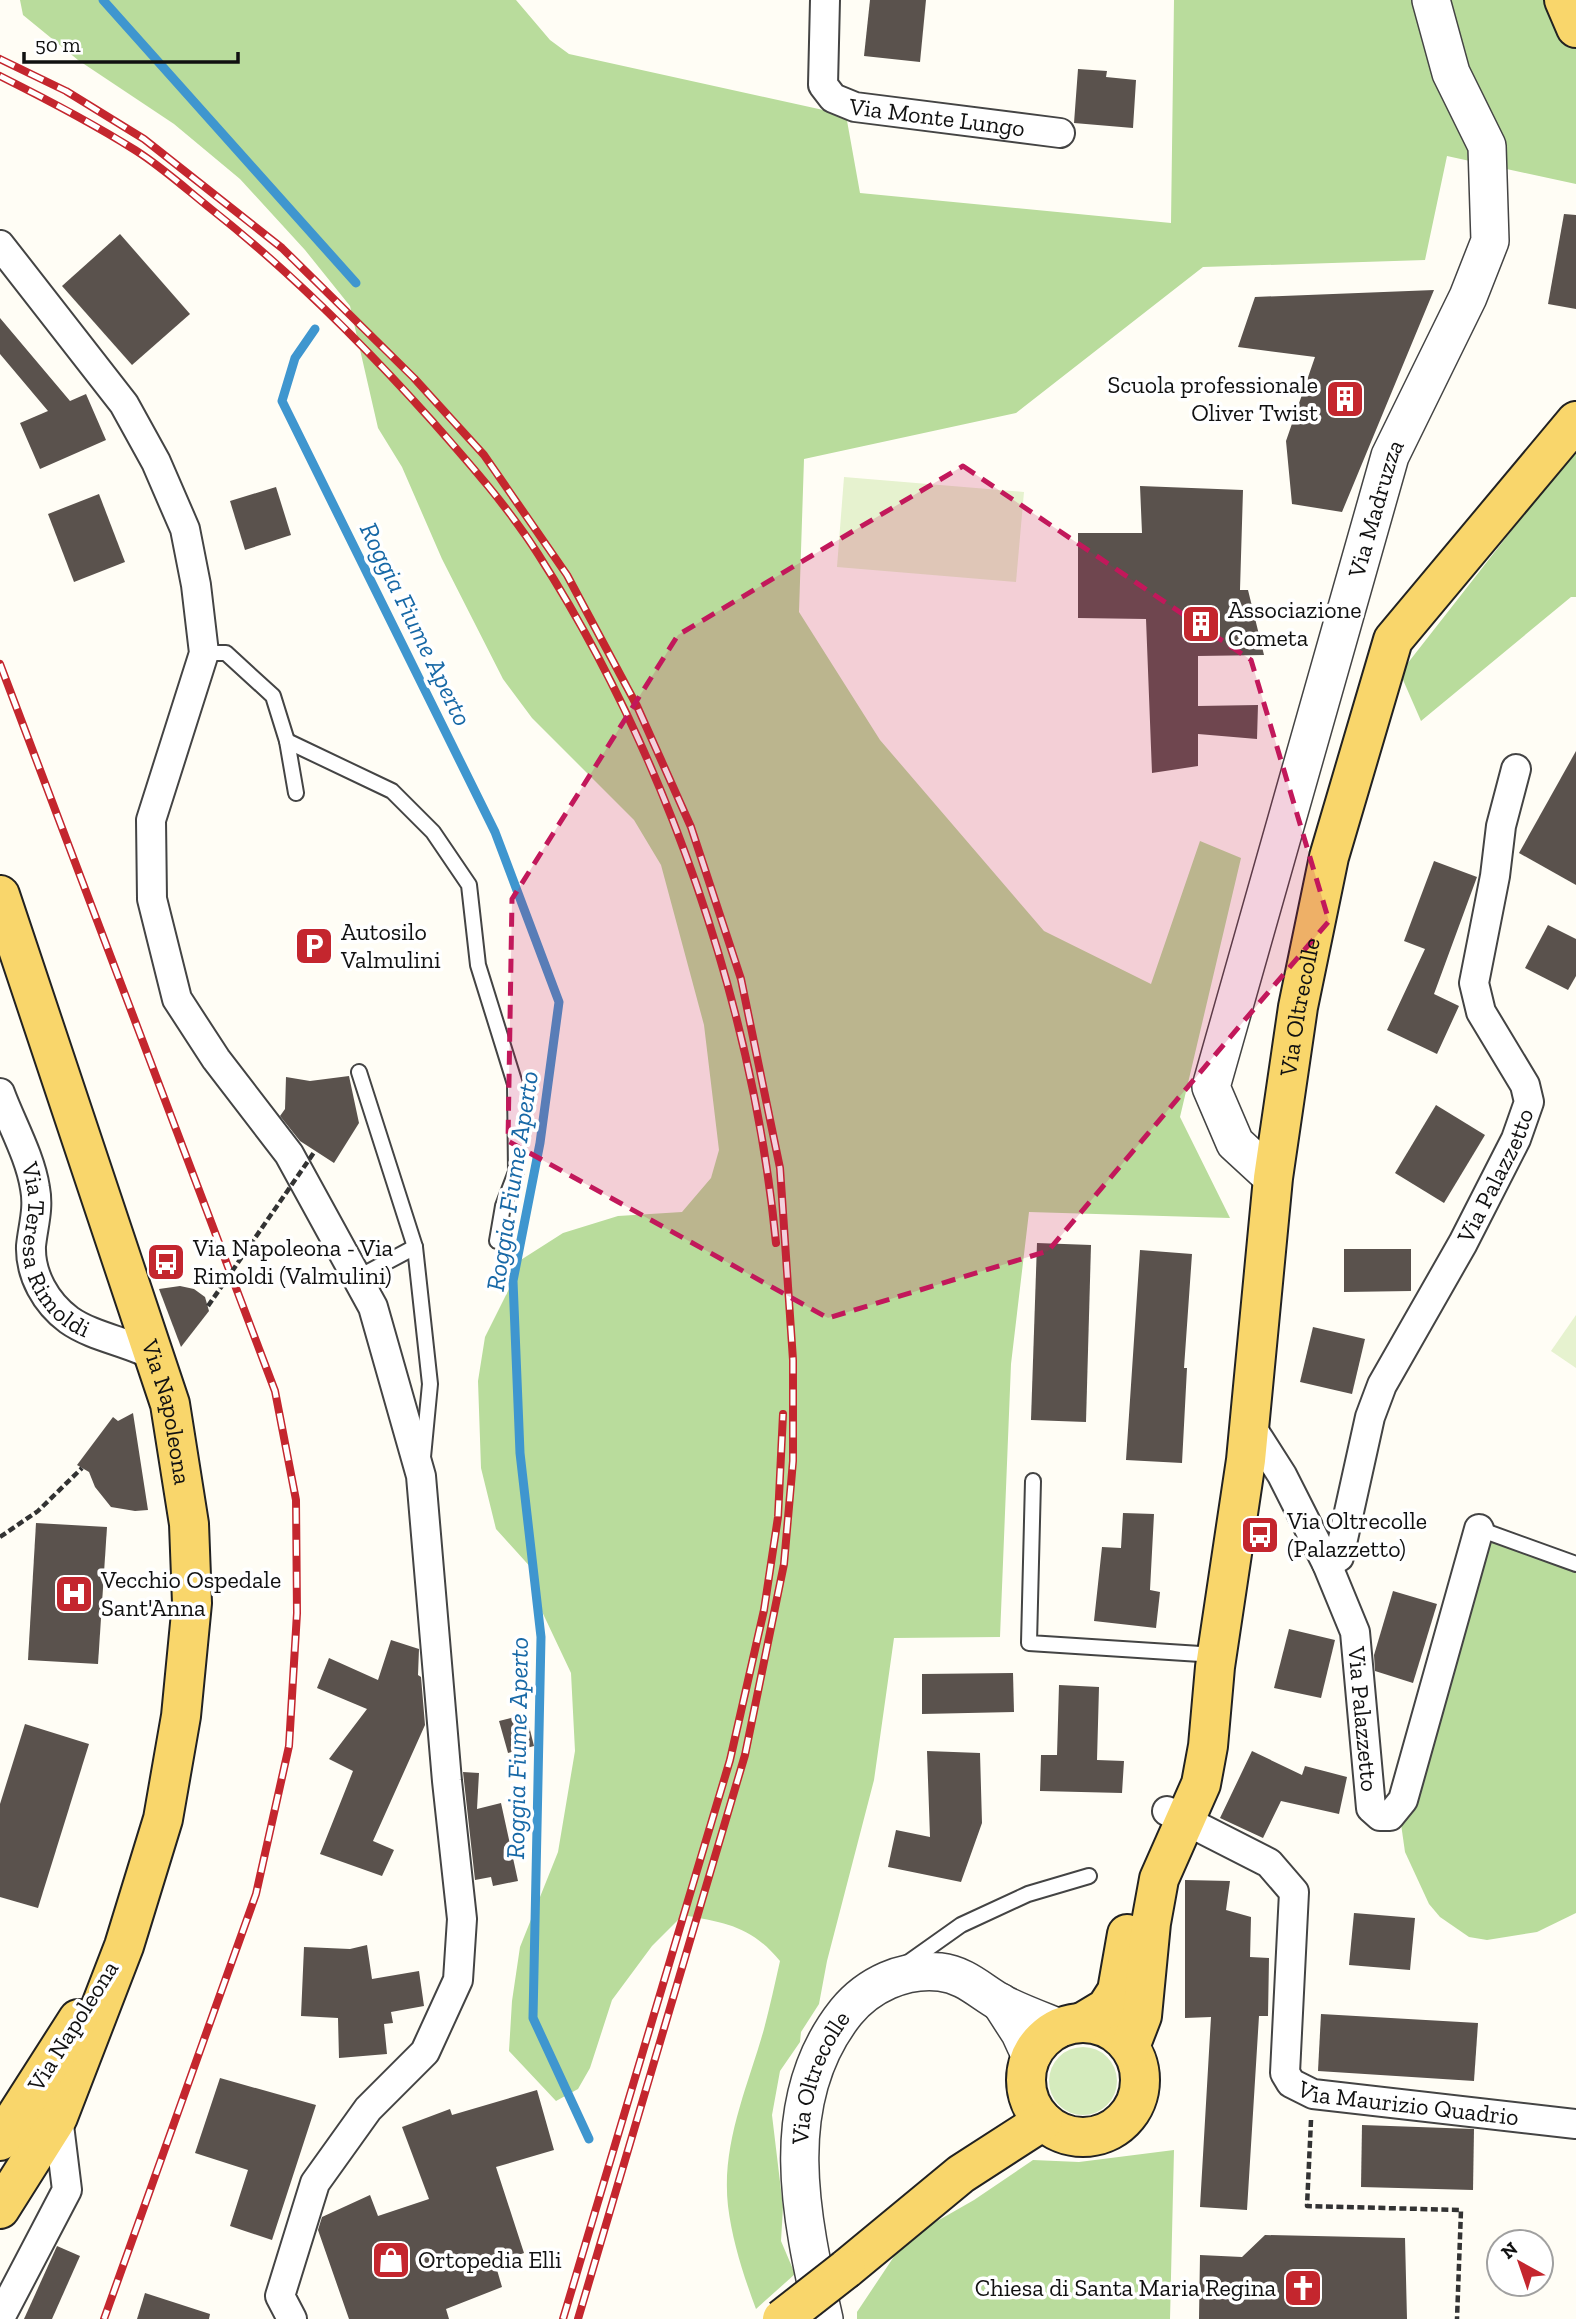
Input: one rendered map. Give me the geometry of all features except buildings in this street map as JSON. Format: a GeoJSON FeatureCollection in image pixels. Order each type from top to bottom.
{"type":"FeatureCollection","features":[{"type":"Feature","properties":{"kind":"main road"},"geometry":{"type":"LineString","coordinates":[[1564,0],[1576,28]]}},
{"type":"Feature","properties":{"kind":"main road","name":"Via Oltrecolle"},"geometry":{"type":"LineString","coordinates":[[1070,2025],[1105,2008],[1117,1991],[1140,1871],[1201,1784],[1208,1746],[1216,1661],[1239,1520],[1273,1178],[1297,1007],[1329,857],[1394,640],[1576,421]]}},
{"type":"Feature","properties":{"kind":"main road","name":"Via Napoleona"},"geometry":{"type":"LineString","coordinates":[[0,895],[157,1357],[170,1404],[189,1524],[192,1603],[181,1716],[163,1819],[124,1947],[58,2074],[58,2117],[0,2209]]}},
{"type":"Feature","properties":{"kind":"main road","name":"Via Oltrecolle"},"geometry":{"type":"LineString","coordinates":[[1130,2047],[1142,2016],[1151,1923],[1159,1879],[1177,1816]]}},
{"type":"Feature","properties":{"kind":"main road","name":"Via Napoleona"},"geometry":{"type":"LineString","coordinates":[[0,2141],[124,1947]]}},
{"type":"Feature","properties":{"kind":"main road"},"geometry":{"type":"LineString","coordinates":[[782,2319],[961,2174],[1034,2090],[1042,2040],[1070,2025],[1110,2030],[1130,2047],[1140,2069],[1140,2091],[1133,2109],[1120,2124],[1097,2136],[1077,2138],[1056,2131],[1034,2090]]}},
{"type":"Feature","properties":{"kind":"street","name":"Via Monte Lungo"},"geometry":{"type":"LineString","coordinates":[[825,0],[823,85],[833,98],[855,107],[1060,133]]}},
{"type":"Feature","properties":{"kind":"street","name":"Via Madruzza"},"geometry":{"type":"LineString","coordinates":[[1273,1178],[1235,1143],[1211,1087],[1390,456],[1468,297],[1490,241],[1487,146],[1451,73],[1431,0]]}},
{"type":"Feature","properties":{"kind":"street"},"geometry":{"type":"LineString","coordinates":[[0,245],[124,404],[156,462],[185,529],[196,585],[204,653],[151,820],[155,911],[177,999],[216,1059],[289,1154],[373,1307],[421,1476],[447,1780],[462,1919],[458,1980],[425,2052],[368,2109],[315,2183],[280,2296],[292,2319]]}},
{"type":"Feature","properties":{"kind":"street","name":"Via Palazzetto"},"geometry":{"type":"LineString","coordinates":[[1327,1564],[1339,1557],[1370,1417],[1382,1385],[1462,1243],[1516,1139],[1529,1102],[1525,1085],[1481,1012],[1474,983],[1493,888],[1501,826],[1516,769]]}},
{"type":"Feature","properties":{"kind":"street","name":"Via Teresa Rimoldi"},"geometry":{"type":"LineString","coordinates":[[0,1093],[35,1187],[37,1220],[31,1247],[41,1289],[52,1306],[70,1321],[90,1332],[135,1345],[157,1357]]}},
{"type":"Feature","properties":{"kind":"street","name":"Via Palazzetto"},"geometry":{"type":"LineString","coordinates":[[1250,1425],[1282,1475],[1327,1564],[1355,1632],[1371,1808],[1380,1816],[1390,1816],[1403,1800],[1479,1529]]}},
{"type":"Feature","properties":{"kind":"street","name":"Via Maurizio Quadrio"},"geometry":{"type":"LineString","coordinates":[[1177,1816],[1269,1863],[1294,1892],[1285,2073],[1291,2083],[1312,2094],[1576,2124]]}},
{"type":"Feature","properties":{"kind":"street","name":"Via Oltrecolle"},"geometry":{"type":"LineString","coordinates":[[824,2319],[805,2234],[800,2167],[802,2109],[815,2064],[833,2030],[856,2000],[880,1984],[906,1974],[941,1972],[972,1983],[1000,2002],[1070,2025]]}},
{"type":"Feature","properties":{"kind":"street","name":"Via Oltrecolle"},"geometry":{"type":"LineString","coordinates":[[1000,2002],[1020,2033],[1034,2090]]}},
{"type":"Feature","properties":{"kind":"street"},"geometry":{"type":"LineString","coordinates":[[0,2318],[67,2190],[58,2117]]}},
{"type":"Feature","properties":{"kind":"lane"},"geometry":{"type":"LineString","coordinates":[[204,653],[226,653],[273,696],[287,741],[296,793]]}},
{"type":"Feature","properties":{"kind":"lane"},"geometry":{"type":"LineString","coordinates":[[287,741],[392,790],[433,832],[469,885],[478,965],[515,1084],[516,1172],[503,1206],[497,1241]]}},
{"type":"Feature","properties":{"kind":"lane"},"geometry":{"type":"LineString","coordinates":[[359,1072],[415,1247],[430,1384],[421,1476]]}},
{"type":"Feature","properties":{"kind":"lane"},"geometry":{"type":"LineString","coordinates":[[357,1278],[415,1247]]}},
{"type":"Feature","properties":{"kind":"lane"},"geometry":{"type":"LineString","coordinates":[[1033,1480],[1029,1643],[1216,1661]]}},
{"type":"Feature","properties":{"kind":"lane"},"geometry":{"type":"LineString","coordinates":[[1479,1529],[1576,1564]]}},
{"type":"Feature","properties":{"kind":"lane"},"geometry":{"type":"LineString","coordinates":[[880,1984],[961,1925],[1028,1894],[1089,1876]]}},
{"type":"Feature","properties":{"kind":"path"},"geometry":{"type":"LineString","coordinates":[[208,1306],[315,1151]]}},
{"type":"Feature","properties":{"kind":"path"},"geometry":{"type":"LineString","coordinates":[[0,1537],[38,1511],[82,1468]]}},
{"type":"Feature","properties":{"kind":"path"},"geometry":{"type":"LineString","coordinates":[[1312,2094],[1307,2206],[1461,2210],[1457,2319]]}},
{"type":"Feature","properties":{"kind":"highlighted area"},"geometry":{"type":"Polygon","coordinates":[[[963,466],[1251,660],[1329,921],[1048,1251],[828,1318],[508,1141],[512,899],[678,635],[963,466]]]}},
{"type":"Feature","properties":{"kind":"green space"},"geometry":{"type":"Polygon","coordinates":[[[20,0],[516,0],[550,40],[569,54],[846,115],[860,193],[1171,223],[1174,0],[1576,0],[1576,184],[1447,156],[1425,260],[1203,267],[1016,413],[804,459],[799,612],[880,740],[1044,931],[1151,984],[1200,841],[1241,858],[1180,1117],[1230,1218],[1029,1212],[1011,1364],[1000,1637],[894,1638],[874,1780],[827,1961],[819,2004],[801,2032],[800,2042],[780,2071],[772,2115],[783,2207],[781,2241],[795,2274],[756,2309],[732,2232],[727,2183],[728,2160],[737,2116],[764,2029],[780,1961],[769,1949],[737,1928],[683,1915],[652,1946],[612,2000],[590,2068],[578,2089],[556,2101],[509,2051],[512,2001],[520,1947],[558,1852],[575,1751],[571,1673],[537,1601],[534,1571],[496,1529],[481,1468],[478,1381],[485,1337],[513,1281],[516,1263],[563,1233],[618,1216],[682,1212],[711,1178],[719,1150],[704,1025],[661,865],[634,820],[532,718],[503,679],[442,559],[402,467],[378,428],[350,306],[305,250],[240,179],[174,124],[78,60],[23,15],[20,0]]]}},
{"type":"Feature","properties":{"kind":"green space"},"geometry":{"type":"Polygon","coordinates":[[[1576,448],[1576,597],[1571,597],[1421,721],[1400,673],[1576,448]]]}},
{"type":"Feature","properties":{"kind":"green space"},"geometry":{"type":"Polygon","coordinates":[[[844,477],[1024,492],[1016,582],[837,567],[844,477]]]}},
{"type":"Feature","properties":{"kind":"green space"},"geometry":{"type":"Polygon","coordinates":[[[1576,1315],[1576,1368],[1551,1351],[1576,1315]]]}},
{"type":"Feature","properties":{"kind":"green space"},"geometry":{"type":"Polygon","coordinates":[[[1489,1538],[1576,1557],[1576,1913],[1537,1932],[1487,1940],[1469,1937],[1440,1917],[1429,1904],[1405,1852],[1398,1803],[1489,1538]]]}},
{"type":"Feature","properties":{"kind":"green space"},"geometry":{"type":"Polygon","coordinates":[[[1083,2047],[1096,2050],[1107,2057],[1114,2068],[1117,2081],[1114,2094],[1107,2105],[1096,2112],[1083,2115],[1070,2112],[1059,2105],[1052,2094],[1049,2081],[1052,2068],[1059,2057],[1070,2050],[1083,2047]]]}},
{"type":"Feature","properties":{"kind":"green space"},"geometry":{"type":"Polygon","coordinates":[[[1174,2150],[1170,2319],[857,2319],[857,2312],[895,2255],[932,2224],[974,2200],[1033,2160],[1079,2162],[1174,2150]]]}},
{"type":"Feature","properties":{"kind":"waterway","name":"Roggia Fiume Aperto"},"geometry":{"type":"LineString","coordinates":[[103,0],[356,283]]}},
{"type":"Feature","properties":{"kind":"waterway","name":"Roggia Fiume Aperto"},"geometry":{"type":"LineString","coordinates":[[315,329],[295,358],[282,401],[495,832],[559,1002],[540,1143],[513,1281],[520,1453],[541,1637],[533,2018],[589,2139]]}},
{"type":"Feature","properties":{"kind":"railway"},"geometry":{"type":"LineString","coordinates":[[0,59],[66,91],[144,139],[282,248],[414,378],[484,455],[567,575],[637,706],[691,827],[741,979],[780,1168],[793,1360],[793,1461],[784,1564],[745,1755],[578,2319]]}},
{"type":"Feature","properties":{"kind":"railway"},"geometry":{"type":"LineString","coordinates":[[0,76],[52,102],[145,157],[270,258],[381,365],[433,422],[475,470],[538,554],[584,631],[626,713],[663,797],[696,885],[724,974],[747,1063],[764,1154],[776,1243]]}},
{"type":"Feature","properties":{"kind":"railway"},"geometry":{"type":"LineString","coordinates":[[0,664],[275,1391],[296,1500],[297,1613],[289,1746],[256,1894],[104,2319]]}},
{"type":"Feature","properties":{"kind":"railway"},"geometry":{"type":"LineString","coordinates":[[563,2319],[730,1760],[764,1610],[778,1517],[783,1414]]}},
{"type":"Feature","properties":{"kind":"place","name":"Scuola professionale Oliver Twist"},"geometry":{"type":"Point","coordinates":[1345,399]}},
{"type":"Feature","properties":{"kind":"place","name":"Associazione Cometa"},"geometry":{"type":"Point","coordinates":[1201,624]}},
{"type":"Feature","properties":{"kind":"place","name":"Autosilo Valmulini"},"geometry":{"type":"Point","coordinates":[314,946]}},
{"type":"Feature","properties":{"kind":"place","name":"Via Napoleona - Via Rimoldi (Valmulini)"},"geometry":{"type":"Point","coordinates":[166,1262]}},
{"type":"Feature","properties":{"kind":"place","name":"Via Oltrecolle (Palazzetto)"},"geometry":{"type":"Point","coordinates":[1260,1535]}},
{"type":"Feature","properties":{"kind":"place","name":"Vecchio Ospedale Sant'Anna"},"geometry":{"type":"Point","coordinates":[74,1594]}},
{"type":"Feature","properties":{"kind":"place","name":"Ortopedia Elli"},"geometry":{"type":"Point","coordinates":[391,2260]}},
{"type":"Feature","properties":{"kind":"place","name":"Chiesa di Santa Maria Regina"},"geometry":{"type":"Point","coordinates":[1303,2288]}}]}
